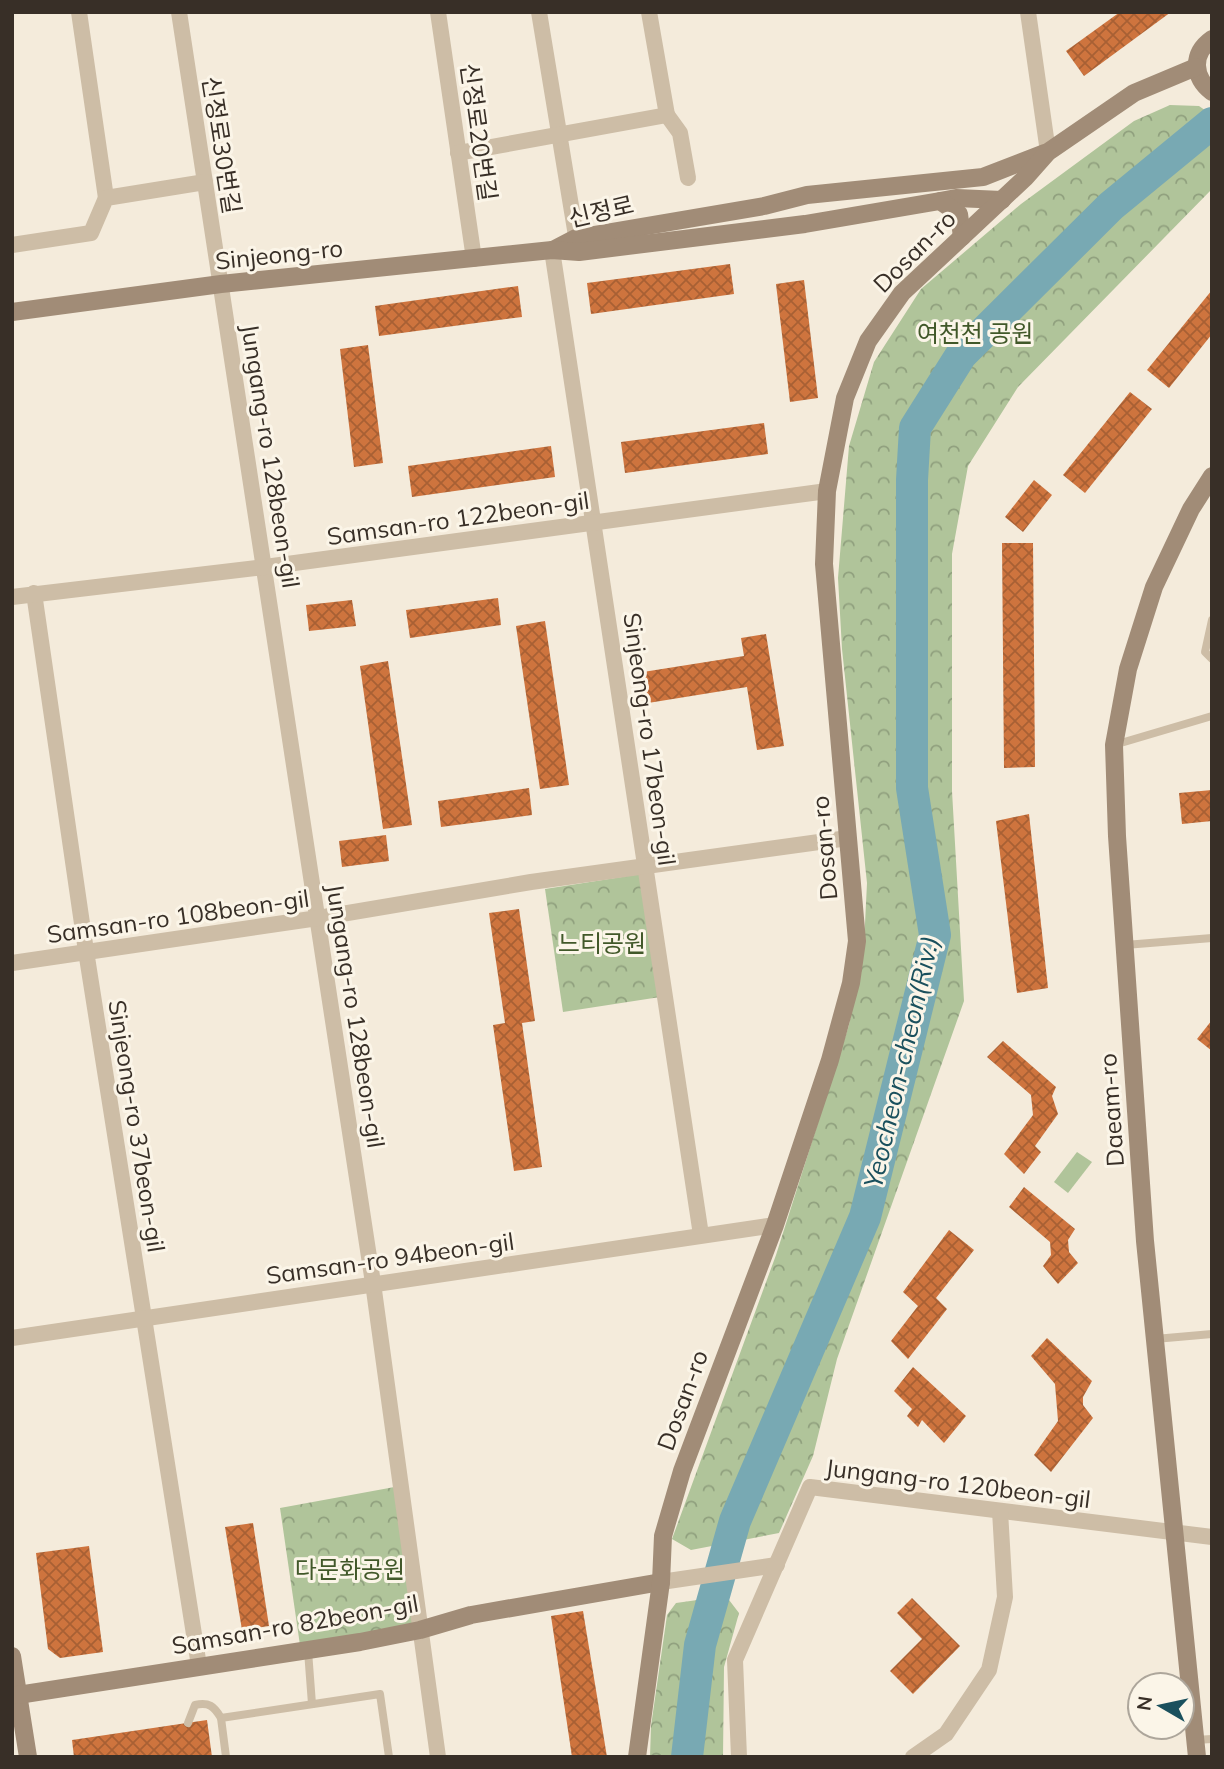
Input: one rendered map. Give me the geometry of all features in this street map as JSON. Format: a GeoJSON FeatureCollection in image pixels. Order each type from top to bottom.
{"type":"FeatureCollection","features":[{"type":"Feature","properties":{"kind":"main road"},"geometry":{"type":"LineString","coordinates":[[1212,39],[1203,45],[1196,66],[1203,85],[1212,92]]}},
{"type":"Feature","properties":{"kind":"main road","name":"Dosan-ro"},"geometry":{"type":"LineString","coordinates":[[637,1757],[638,1729],[661,1582],[663,1536],[682,1471],[775,1225],[830,1060],[851,983],[858,941],[824,564],[827,491],[845,398],[868,341],[902,293],[1002,200],[1048,152],[1134,93],[1196,66]]}},
{"type":"Feature","properties":{"kind":"main road","name":"신정로"},"geometry":{"type":"LineString","coordinates":[[552,250],[807,195],[983,177],[1048,152]]}},
{"type":"Feature","properties":{"kind":"main road","name":"신정로"},"geometry":{"type":"LineString","coordinates":[[578,245],[805,224],[956,198],[1002,200]]}},
{"type":"Feature","properties":{"kind":"main road"},"geometry":{"type":"LineString","coordinates":[[940,201],[959,214],[962,237]]}},
{"type":"Feature","properties":{"kind":"main road","name":"Sinjeong-ro"},"geometry":{"type":"LineString","coordinates":[[12,312],[220,284],[552,250]]}},
{"type":"Feature","properties":{"kind":"main road","name":"Daeam-ro"},"geometry":{"type":"LineString","coordinates":[[1201,1745],[1145,1241],[1114,745],[1128,669],[1154,587],[1191,509],[1212,476]]}},
{"type":"Feature","properties":{"kind":"main road","name":"Samsan-ro 82beon-gil"},"geometry":{"type":"LineString","coordinates":[[18,1695],[308,1651],[420,1630],[471,1615],[661,1582]]}},
{"type":"Feature","properties":{"kind":"main road"},"geometry":{"type":"LineString","coordinates":[[12,1656],[28,1757]]}},
{"type":"Feature","properties":{"kind":"street"},"geometry":{"type":"LineString","coordinates":[[12,245],[91,233],[106,198],[79,12]]}},
{"type":"Feature","properties":{"kind":"street","name":"신정로30번길"},"geometry":{"type":"LineString","coordinates":[[179,12],[220,284]]}},
{"type":"Feature","properties":{"kind":"street","name":"신정로20번길"},"geometry":{"type":"LineString","coordinates":[[438,12],[474,259]]}},
{"type":"Feature","properties":{"kind":"street"},"geometry":{"type":"LineString","coordinates":[[539,12],[578,245]]}},
{"type":"Feature","properties":{"kind":"street"},"geometry":{"type":"LineString","coordinates":[[649,12],[667,115],[680,133],[688,178]]}},
{"type":"Feature","properties":{"kind":"street"},"geometry":{"type":"LineString","coordinates":[[1028,12],[1048,152]]}},
{"type":"Feature","properties":{"kind":"street"},"geometry":{"type":"LineString","coordinates":[[458,153],[559,137],[667,115]]}},
{"type":"Feature","properties":{"kind":"street"},"geometry":{"type":"LineString","coordinates":[[106,198],[205,182]]}},
{"type":"Feature","properties":{"kind":"street","name":"Sinjeong-ro 17beon-gil"},"geometry":{"type":"LineString","coordinates":[[552,250],[701,1235]]}},
{"type":"Feature","properties":{"kind":"street","name":"Jungang-ro 128beon-gil"},"geometry":{"type":"LineString","coordinates":[[220,284],[373,1283],[438,1757]]}},
{"type":"Feature","properties":{"kind":"street","name":"Samsan-ro 122beon-gil"},"geometry":{"type":"LineString","coordinates":[[12,597],[265,567],[827,491]]}},
{"type":"Feature","properties":{"kind":"street","name":"Sinjeong-ro 37beon-gil"},"geometry":{"type":"LineString","coordinates":[[34,593],[86,951],[199,1666]]}},
{"type":"Feature","properties":{"kind":"street","name":"Samsan-ro 108beon-gil"},"geometry":{"type":"LineString","coordinates":[[12,963],[318,919],[531,882],[848,838]]}},
{"type":"Feature","properties":{"kind":"street","name":"Samsan-ro 94beon-gil"},"geometry":{"type":"LineString","coordinates":[[12,1338],[144,1316],[775,1225]]}},
{"type":"Feature","properties":{"kind":"street","name":"Jungang-ro 120beon-gil"},"geometry":{"type":"LineString","coordinates":[[739,1757],[736,1660],[810,1487],[1212,1537]]}},
{"type":"Feature","properties":{"kind":"street"},"geometry":{"type":"LineString","coordinates":[[913,1757],[946,1734],[989,1670],[1005,1597],[1000,1511]]}},
{"type":"Feature","properties":{"kind":"street"},"geometry":{"type":"LineString","coordinates":[[661,1582],[777,1565]]}},
{"type":"Feature","properties":{"kind":"lane"},"geometry":{"type":"LineString","coordinates":[[1212,620],[1205,652],[1212,659]]}},
{"type":"Feature","properties":{"kind":"lane"},"geometry":{"type":"LineString","coordinates":[[1114,745],[1212,716]]}},
{"type":"Feature","properties":{"kind":"lane"},"geometry":{"type":"LineString","coordinates":[[1125,945],[1212,938]]}},
{"type":"Feature","properties":{"kind":"lane"},"geometry":{"type":"LineString","coordinates":[[1155,1339],[1212,1334]]}},
{"type":"Feature","properties":{"kind":"lane"},"geometry":{"type":"LineString","coordinates":[[308,1651],[312,1704]]}},
{"type":"Feature","properties":{"kind":"lane"},"geometry":{"type":"LineString","coordinates":[[221,1718],[380,1694],[388,1757]]}},
{"type":"Feature","properties":{"kind":"lane"},"geometry":{"type":"LineString","coordinates":[[188,1723],[195,1705],[205,1703],[214,1707],[221,1718],[226,1757]]}},
{"type":"Feature","properties":{"kind":"green space","name":"여천천 공원"},"geometry":{"type":"Polygon","coordinates":[[[1170,105],[1199,106],[1212,115],[1212,189],[1018,387],[968,466],[952,554],[952,791],[964,1001],[837,1359],[813,1456],[779,1533],[691,1550],[672,1539],[776,1255],[849,1025],[864,944],[867,883],[842,649],[838,578],[849,446],[874,362],[921,289],[1021,204],[1134,121],[1170,105]]]}},
{"type":"Feature","properties":{"kind":"green space","name":"느티공원"},"geometry":{"type":"Polygon","coordinates":[[[641,874],[660,997],[563,1012],[545,889],[641,874]]]}},
{"type":"Feature","properties":{"kind":"green space"},"geometry":{"type":"Polygon","coordinates":[[[1077,1152],[1092,1162],[1068,1193],[1054,1182],[1077,1152]]]}},
{"type":"Feature","properties":{"kind":"green space","name":"다문화공원"},"geometry":{"type":"Polygon","coordinates":[[[400,1486],[420,1630],[301,1652],[280,1508],[400,1486]]]}},
{"type":"Feature","properties":{"kind":"green space"},"geometry":{"type":"Polygon","coordinates":[[[726,1596],[739,1613],[724,1667],[723,1757],[650,1757],[651,1726],[667,1615],[676,1603],[726,1596]]]}},
{"type":"Feature","properties":{"kind":"building"},"geometry":{"type":"Polygon","coordinates":[[[1120,12],[1171,12],[1084,76],[1066,51],[1120,12]]]}},
{"type":"Feature","properties":{"kind":"building"},"geometry":{"type":"Polygon","coordinates":[[[730,264],[734,294],[591,314],[587,283],[730,264]]]}},
{"type":"Feature","properties":{"kind":"building"},"geometry":{"type":"Polygon","coordinates":[[[804,280],[818,398],[790,402],[776,284],[804,280]]]}},
{"type":"Feature","properties":{"kind":"building"},"geometry":{"type":"Polygon","coordinates":[[[518,286],[522,317],[379,336],[375,306],[518,286]]]}},
{"type":"Feature","properties":{"kind":"building"},"geometry":{"type":"Polygon","coordinates":[[[1212,290],[1212,334],[1169,388],[1147,370],[1212,290]]]}},
{"type":"Feature","properties":{"kind":"building"},"geometry":{"type":"Polygon","coordinates":[[[368,345],[383,463],[354,467],[340,349],[368,345]]]}},
{"type":"Feature","properties":{"kind":"building"},"geometry":{"type":"Polygon","coordinates":[[[1130,392],[1152,409],[1085,493],[1063,475],[1130,392]]]}},
{"type":"Feature","properties":{"kind":"building"},"geometry":{"type":"Polygon","coordinates":[[[764,423],[768,454],[625,473],[621,442],[764,423]]]}},
{"type":"Feature","properties":{"kind":"building"},"geometry":{"type":"Polygon","coordinates":[[[551,446],[555,477],[412,497],[408,466],[551,446]]]}},
{"type":"Feature","properties":{"kind":"building"},"geometry":{"type":"Polygon","coordinates":[[[1034,480],[1052,495],[1023,532],[1005,517],[1034,480]]]}},
{"type":"Feature","properties":{"kind":"building"},"geometry":{"type":"Polygon","coordinates":[[[1002,543],[1033,543],[1035,767],[1004,768],[1002,543]]]}},
{"type":"Feature","properties":{"kind":"building"},"geometry":{"type":"Polygon","coordinates":[[[498,598],[501,625],[410,638],[406,610],[498,598]]]}},
{"type":"Feature","properties":{"kind":"building"},"geometry":{"type":"Polygon","coordinates":[[[352,600],[356,626],[309,631],[306,605],[352,600]]]}},
{"type":"Feature","properties":{"kind":"building"},"geometry":{"type":"Polygon","coordinates":[[[545,621],[569,785],[540,789],[516,626],[545,621]]]}},
{"type":"Feature","properties":{"kind":"building"},"geometry":{"type":"Polygon","coordinates":[[[766,634],[784,746],[757,750],[747,687],[648,703],[643,672],[744,656],[741,638],[766,634]]]}},
{"type":"Feature","properties":{"kind":"building"},"geometry":{"type":"Polygon","coordinates":[[[388,661],[412,825],[383,829],[360,666],[388,661]]]}},
{"type":"Feature","properties":{"kind":"building"},"geometry":{"type":"Polygon","coordinates":[[[529,788],[532,815],[441,827],[438,801],[529,788]]]}},
{"type":"Feature","properties":{"kind":"building"},"geometry":{"type":"Polygon","coordinates":[[[1212,790],[1212,821],[1182,824],[1179,793],[1212,790]]]}},
{"type":"Feature","properties":{"kind":"building"},"geometry":{"type":"Polygon","coordinates":[[[1029,814],[1048,988],[1017,993],[996,821],[1029,814]]]}},
{"type":"Feature","properties":{"kind":"building"},"geometry":{"type":"Polygon","coordinates":[[[386,835],[389,861],[342,867],[339,841],[386,835]]]}},
{"type":"Feature","properties":{"kind":"building"},"geometry":{"type":"Polygon","coordinates":[[[519,909],[535,1021],[522,1023],[542,1167],[514,1171],[493,1025],[505,1023],[489,913],[519,909]]]}},
{"type":"Feature","properties":{"kind":"building"},"geometry":{"type":"Polygon","coordinates":[[[1212,1020],[1212,1051],[1197,1039],[1212,1020]]]}},
{"type":"Feature","properties":{"kind":"building"},"geometry":{"type":"Polygon","coordinates":[[[1003,1041],[1056,1087],[1052,1096],[1058,1114],[1035,1146],[1041,1152],[1024,1174],[1004,1154],[1033,1115],[1031,1095],[987,1057],[1003,1041]]]}},
{"type":"Feature","properties":{"kind":"building"},"geometry":{"type":"Polygon","coordinates":[[[1024,1187],[1075,1229],[1068,1240],[1069,1252],[1078,1263],[1058,1284],[1043,1266],[1051,1255],[1050,1242],[1009,1207],[1024,1187]]]}},
{"type":"Feature","properties":{"kind":"building"},"geometry":{"type":"Polygon","coordinates":[[[949,1230],[974,1250],[936,1298],[947,1309],[908,1359],[891,1341],[918,1306],[903,1292],[949,1230]]]}},
{"type":"Feature","properties":{"kind":"building"},"geometry":{"type":"Polygon","coordinates":[[[1047,1338],[1092,1381],[1083,1397],[1083,1405],[1093,1418],[1051,1472],[1034,1455],[1058,1421],[1055,1384],[1031,1356],[1047,1338]]]}},
{"type":"Feature","properties":{"kind":"building"},"geometry":{"type":"Polygon","coordinates":[[[913,1367],[966,1416],[944,1443],[922,1420],[918,1427],[907,1416],[912,1409],[894,1391],[913,1367]]]}},
{"type":"Feature","properties":{"kind":"building"},"geometry":{"type":"Polygon","coordinates":[[[253,1523],[269,1626],[242,1630],[225,1527],[253,1523]]]}},
{"type":"Feature","properties":{"kind":"building"},"geometry":{"type":"Polygon","coordinates":[[[89,1546],[103,1652],[60,1658],[48,1649],[36,1553],[89,1546]]]}},
{"type":"Feature","properties":{"kind":"building"},"geometry":{"type":"Polygon","coordinates":[[[912,1598],[960,1646],[913,1694],[890,1671],[922,1639],[897,1613],[912,1598]]]}},
{"type":"Feature","properties":{"kind":"building"},"geometry":{"type":"Polygon","coordinates":[[[583,1611],[607,1757],[572,1757],[551,1616],[583,1611]]]}},
{"type":"Feature","properties":{"kind":"building"},"geometry":{"type":"Polygon","coordinates":[[[207,1720],[212,1757],[74,1757],[72,1740],[207,1720]]]}},
{"type":"Feature","properties":{"kind":"waterway","name":"Yeocheon-cheon(Riv.)"},"geometry":{"type":"LineString","coordinates":[[687,1757],[700,1645],[735,1521],[865,1217],[935,935],[912,788],[912,480],[915,428],[961,355],[1111,206],[1212,123]]}}]}
